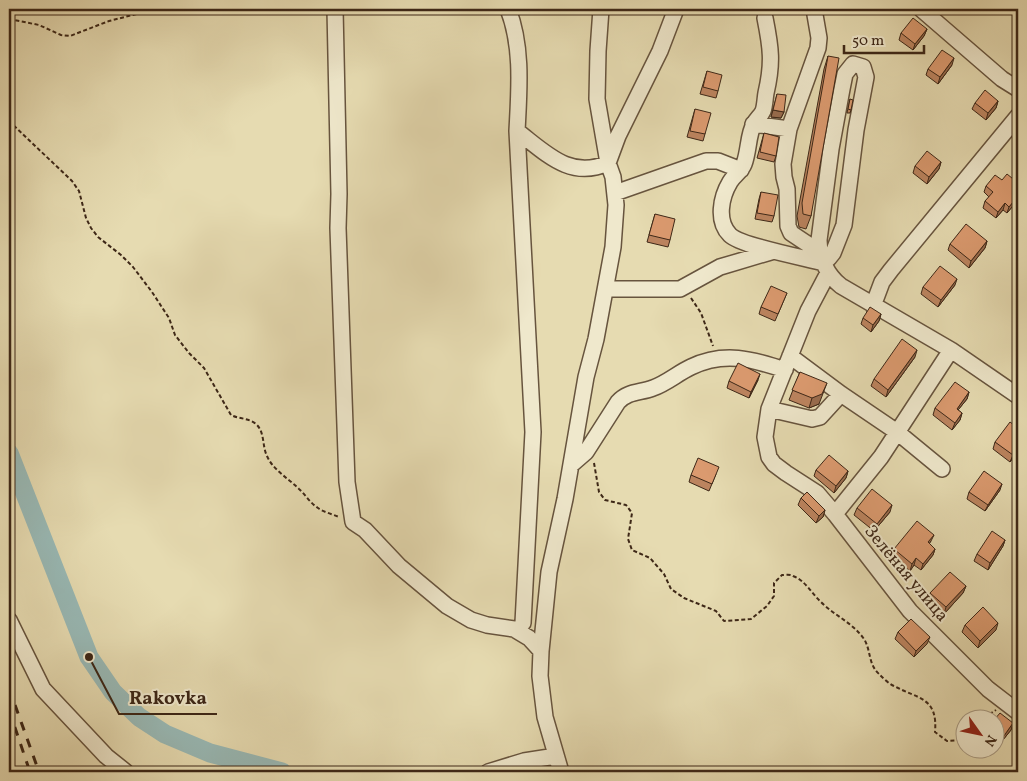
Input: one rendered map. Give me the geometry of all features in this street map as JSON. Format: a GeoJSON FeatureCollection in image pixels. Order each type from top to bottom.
{"type":"FeatureCollection","features":[{"type":"Feature","properties":{"kind":"street"},"geometry":{"type":"LineString","coordinates":[[335,9],[338,228],[347,472],[353,522],[365,530],[399,566],[447,606],[471,620],[487,625],[518,626],[541,651]]}},
{"type":"Feature","properties":{"kind":"street"},"geometry":{"type":"LineString","coordinates":[[508,9],[514,27],[518,66],[518,131],[533,432],[518,626]]}},
{"type":"Feature","properties":{"kind":"street"},"geometry":{"type":"LineString","coordinates":[[562,772],[545,717],[540,676],[541,651],[549,572],[572,464],[586,376],[596,339],[613,247],[615,193],[597,99],[601,9]]}},
{"type":"Feature","properties":{"kind":"street"},"geometry":{"type":"LineString","coordinates":[[518,131],[564,165],[589,169],[608,163],[618,136],[660,51],[676,9]]}},
{"type":"Feature","properties":{"kind":"street"},"geometry":{"type":"LineString","coordinates":[[814,9],[818,48],[789,129],[783,164],[787,189],[788,226],[791,233],[824,263],[841,286],[951,350],[1018,396]]}},
{"type":"Feature","properties":{"kind":"street"},"geometry":{"type":"LineString","coordinates":[[921,9],[1002,79],[1018,89]]}},
{"type":"Feature","properties":{"kind":"street"},"geometry":{"type":"LineString","coordinates":[[765,18],[771,49],[770,76],[763,111],[753,124],[748,152],[741,170],[731,180],[726,190],[723,202],[722,223],[731,236],[737,240],[824,263]]}},
{"type":"Feature","properties":{"kind":"street"},"geometry":{"type":"LineString","coordinates":[[824,263],[830,258],[836,246],[846,214],[852,155],[866,77],[859,64],[853,64],[845,74],[831,149],[819,240],[824,263],[808,311],[769,409],[812,419],[820,417],[825,413],[841,394]]}},
{"type":"Feature","properties":{"kind":"street"},"geometry":{"type":"LineString","coordinates":[[873,306],[882,282],[891,270],[1018,116]]}},
{"type":"Feature","properties":{"kind":"street"},"geometry":{"type":"LineString","coordinates":[[753,124],[789,129]]}},
{"type":"Feature","properties":{"kind":"street"},"geometry":{"type":"LineString","coordinates":[[615,193],[706,161],[718,161],[741,170]]}},
{"type":"Feature","properties":{"kind":"street"},"geometry":{"type":"LineString","coordinates":[[606,289],[680,289],[720,267],[776,251]]}},
{"type":"Feature","properties":{"kind":"street"},"geometry":{"type":"LineString","coordinates":[[835,514],[882,457],[896,432],[951,350]]}},
{"type":"Feature","properties":{"kind":"street"},"geometry":{"type":"LineString","coordinates":[[572,464],[586,452],[606,419],[624,396],[654,388],[691,367],[718,357],[787,363],[841,394],[896,432],[942,469]]}},
{"type":"Feature","properties":{"kind":"street","name":"Зелёная улица"},"geometry":{"type":"LineString","coordinates":[[769,409],[765,437],[768,457],[774,464],[817,494],[835,514],[910,611],[988,689],[1018,712]]}},
{"type":"Feature","properties":{"kind":"street"},"geometry":{"type":"LineString","coordinates":[[518,626],[545,600]]}},
{"type":"Feature","properties":{"kind":"street"},"geometry":{"type":"LineString","coordinates":[[9,620],[43,689],[106,756],[126,772]]}},
{"type":"Feature","properties":{"kind":"street"},"geometry":{"type":"LineString","coordinates":[[488,772],[524,761],[556,756]]}},
{"type":"Feature","properties":{"kind":"path"},"geometry":{"type":"LineString","coordinates":[[9,19],[39,25],[61,36],[70,36],[109,21],[156,9]]}},
{"type":"Feature","properties":{"kind":"path"},"geometry":{"type":"LineString","coordinates":[[9,120],[79,191],[86,218],[91,228],[98,237],[133,267],[152,292],[169,318],[175,335],[204,368],[232,414],[239,419],[248,420],[256,424],[262,432],[266,456],[277,471],[318,508],[353,522]]}},
{"type":"Feature","properties":{"kind":"path"},"geometry":{"type":"LineString","coordinates":[[680,289],[696,304],[718,357]]}},
{"type":"Feature","properties":{"kind":"path"},"geometry":{"type":"LineString","coordinates":[[594,463],[599,492],[605,500],[626,505],[632,513],[628,539],[632,550],[650,558],[664,574],[671,589],[684,598],[716,611],[724,621],[736,621],[751,619],[774,596],[774,583],[782,575],[793,575],[805,584],[833,614],[858,630],[866,642],[869,657],[877,673],[893,686],[920,697],[931,708],[936,719],[935,732],[947,741],[954,741]]}},
{"type":"Feature","properties":{"kind":"building"},"geometry":{"type":"Polygon","coordinates":[[[913,18],[927,29],[915,44],[901,33],[913,18]]]}},
{"type":"Feature","properties":{"kind":"building"},"geometry":{"type":"Polygon","coordinates":[[[942,50],[954,58],[940,77],[928,69],[942,50]]]}},
{"type":"Feature","properties":{"kind":"building"},"geometry":{"type":"Polygon","coordinates":[[[828,56],[839,58],[811,216],[803,214],[802,203],[828,56]]]}},
{"type":"Feature","properties":{"kind":"building"},"geometry":{"type":"Polygon","coordinates":[[[707,71],[722,75],[718,91],[703,87],[707,71]]]}},
{"type":"Feature","properties":{"kind":"building"},"geometry":{"type":"Polygon","coordinates":[[[985,90],[998,101],[988,113],[975,103],[985,90]]]}},
{"type":"Feature","properties":{"kind":"building"},"geometry":{"type":"Polygon","coordinates":[[[777,94],[786,95],[784,112],[773,110],[777,94]]]}},
{"type":"Feature","properties":{"kind":"building"},"geometry":{"type":"Polygon","coordinates":[[[850,99],[853,100],[851,110],[848,109],[850,99]]]}},
{"type":"Feature","properties":{"kind":"building"},"geometry":{"type":"Polygon","coordinates":[[[695,109],[711,113],[705,134],[690,131],[695,109]]]}},
{"type":"Feature","properties":{"kind":"building"},"geometry":{"type":"Polygon","coordinates":[[[764,133],[779,137],[776,156],[760,152],[764,133]]]}},
{"type":"Feature","properties":{"kind":"building"},"geometry":{"type":"Polygon","coordinates":[[[927,151],[941,162],[929,177],[915,166],[927,151]]]}},
{"type":"Feature","properties":{"kind":"building"},"geometry":{"type":"Polygon","coordinates":[[[1007,174],[1018,183],[1015,190],[1018,196],[1009,207],[1005,203],[998,212],[985,201],[993,192],[986,186],[995,175],[1002,180],[1007,174]]]}},
{"type":"Feature","properties":{"kind":"building"},"geometry":{"type":"Polygon","coordinates":[[[761,192],[778,195],[774,216],[757,213],[761,192]]]}},
{"type":"Feature","properties":{"kind":"building"},"geometry":{"type":"Polygon","coordinates":[[[655,214],[675,219],[670,240],[649,235],[655,214]]]}},
{"type":"Feature","properties":{"kind":"building"},"geometry":{"type":"Polygon","coordinates":[[[966,224],[987,241],[971,261],[950,244],[966,224]]]}},
{"type":"Feature","properties":{"kind":"building"},"geometry":{"type":"Polygon","coordinates":[[[940,266],[957,279],[941,300],[923,287],[940,266]]]}},
{"type":"Feature","properties":{"kind":"building"},"geometry":{"type":"Polygon","coordinates":[[[771,286],[787,293],[778,314],[761,307],[771,286]]]}},
{"type":"Feature","properties":{"kind":"building"},"geometry":{"type":"Polygon","coordinates":[[[870,307],[881,314],[873,325],[863,318],[870,307]]]}},
{"type":"Feature","properties":{"kind":"building"},"geometry":{"type":"Polygon","coordinates":[[[902,339],[917,350],[888,390],[874,379],[902,339]]]}},
{"type":"Feature","properties":{"kind":"building"},"geometry":{"type":"Polygon","coordinates":[[[738,363],[760,374],[751,392],[729,381],[738,363]]]}},
{"type":"Feature","properties":{"kind":"building"},"geometry":{"type":"Polygon","coordinates":[[[800,372],[827,383],[822,394],[812,398],[792,390],[800,372]]]}},
{"type":"Feature","properties":{"kind":"building"},"geometry":{"type":"Polygon","coordinates":[[[955,382],[969,392],[957,409],[962,413],[955,423],[935,408],[955,382]]]}},
{"type":"Feature","properties":{"kind":"building"},"geometry":{"type":"Polygon","coordinates":[[[1010,422],[1018,428],[1018,448],[1013,455],[995,442],[1010,422]]]}},
{"type":"Feature","properties":{"kind":"building"},"geometry":{"type":"Polygon","coordinates":[[[829,455],[848,471],[836,486],[816,470],[829,455]]]}},
{"type":"Feature","properties":{"kind":"building"},"geometry":{"type":"Polygon","coordinates":[[[698,458],[719,467],[712,484],[691,475],[698,458]]]}},
{"type":"Feature","properties":{"kind":"building"},"geometry":{"type":"Polygon","coordinates":[[[984,471],[1002,484],[988,505],[969,492],[984,471]]]}},
{"type":"Feature","properties":{"kind":"building"},"geometry":{"type":"Polygon","coordinates":[[[872,489],[892,505],[877,524],[857,508],[872,489]]]}},
{"type":"Feature","properties":{"kind":"building"},"geometry":{"type":"Polygon","coordinates":[[[807,492],[825,510],[819,516],[801,498],[807,492]]]}},
{"type":"Feature","properties":{"kind":"building"},"geometry":{"type":"Polygon","coordinates":[[[917,521],[934,535],[928,542],[935,549],[923,564],[916,558],[912,564],[894,549],[917,521]]]}},
{"type":"Feature","properties":{"kind":"building"},"geometry":{"type":"Polygon","coordinates":[[[992,531],[1005,540],[990,563],[977,554],[992,531]]]}},
{"type":"Feature","properties":{"kind":"building"},"geometry":{"type":"Polygon","coordinates":[[[950,572],[966,586],[946,607],[930,593],[950,572]]]}},
{"type":"Feature","properties":{"kind":"building"},"geometry":{"type":"Polygon","coordinates":[[[983,607],[998,623],[980,641],[965,625],[983,607]]]}},
{"type":"Feature","properties":{"kind":"building"},"geometry":{"type":"Polygon","coordinates":[[[911,619],[930,637],[916,651],[898,632],[911,619]]]}},
{"type":"Feature","properties":{"kind":"building"},"geometry":{"type":"Polygon","coordinates":[[[1004,716],[1013,723],[1004,736],[1004,716]]]}},
{"type":"Feature","properties":{"kind":"building"},"geometry":{"type":"Polygon","coordinates":[[[1018,759],[1018,772],[1007,772],[1018,759]]]}},
{"type":"Feature","properties":{"kind":"waterway"},"geometry":{"type":"LineString","coordinates":[[9,453],[89,657],[113,692],[139,717],[165,734],[210,753],[282,772]]}},
{"type":"Feature","properties":{"kind":"railway"},"geometry":{"type":"LineString","coordinates":[[9,688],[39,772]]}},
{"type":"Feature","properties":{"kind":"railway"},"geometry":{"type":"LineString","coordinates":[[9,710],[30,772]]}},
{"type":"Feature","properties":{"kind":"place","name":"Rakovka"},"geometry":{"type":"Point","coordinates":[89,657]}}]}
